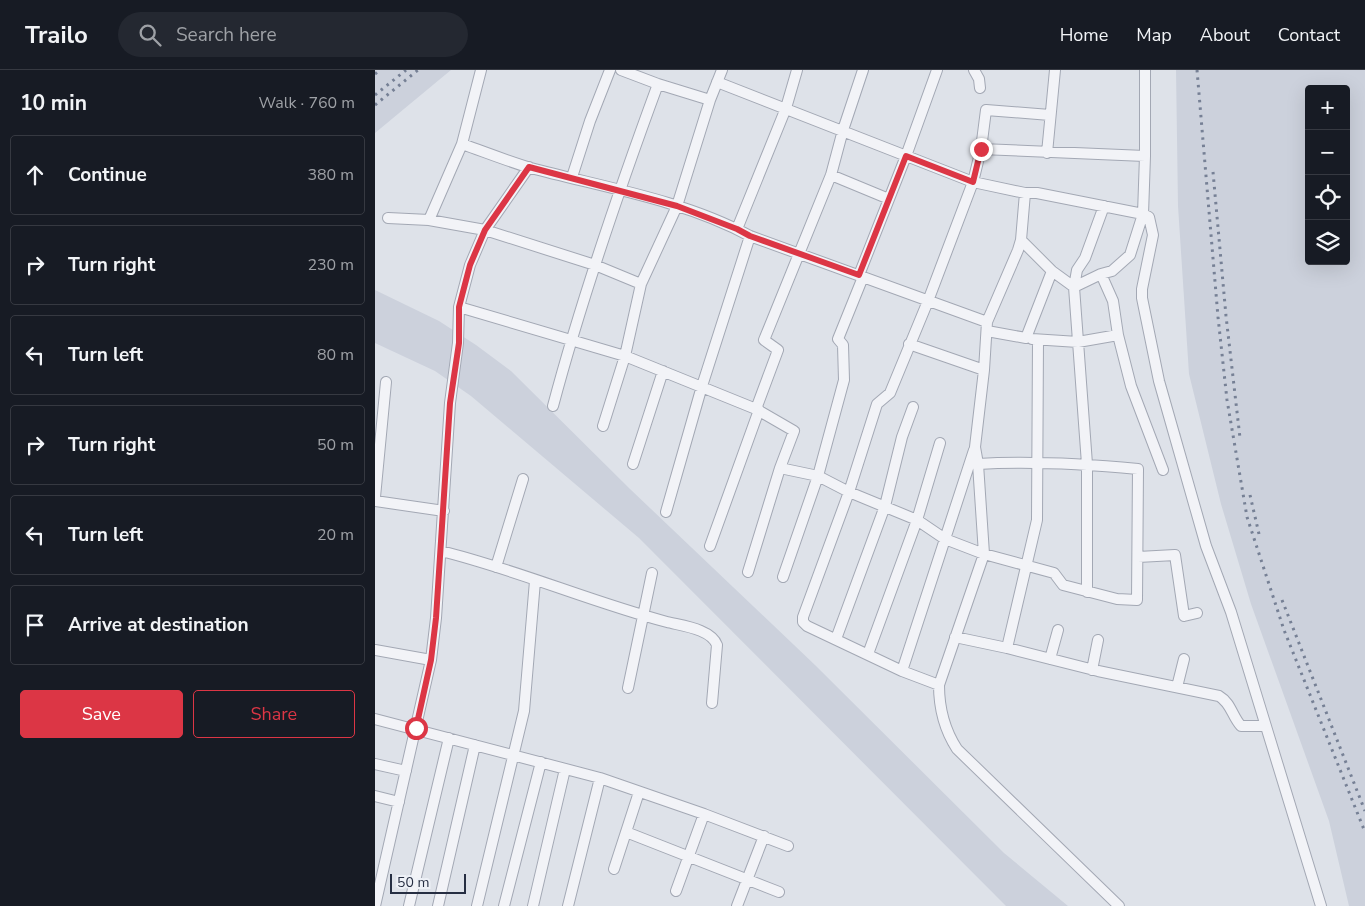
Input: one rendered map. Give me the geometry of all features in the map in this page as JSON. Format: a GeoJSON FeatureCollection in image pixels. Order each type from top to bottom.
{"type":"FeatureCollection","features":[{"type":"Feature","properties":{"kind":"street"},"geometry":{"type":"LineString","coordinates":[[429,220],[462,144],[481,70]]}},
{"type":"Feature","properties":{"kind":"street"},"geometry":{"type":"LineString","coordinates":[[571,177],[610,70]]}},
{"type":"Feature","properties":{"kind":"street"},"geometry":{"type":"LineString","coordinates":[[621,70],[710,100]]}},
{"type":"Feature","properties":{"kind":"street"},"geometry":{"type":"LineString","coordinates":[[603,426],[625,356],[641,284],[677,206],[710,100],[722,70]]}},
{"type":"Feature","properties":{"kind":"street"},"geometry":{"type":"LineString","coordinates":[[737,229],[786,108],[797,70]]}},
{"type":"Feature","properties":{"kind":"street"},"geometry":{"type":"LineString","coordinates":[[710,546],[778,350],[764,340],[831,175],[843,130],[863,70]]}},
{"type":"Feature","properties":{"kind":"street"},"geometry":{"type":"LineString","coordinates":[[783,577],[818,476],[844,380],[843,345],[838,339],[937,70]]}},
{"type":"Feature","properties":{"kind":"street"},"geometry":{"type":"LineString","coordinates":[[974,70],[979,79],[980,88]]}},
{"type":"Feature","properties":{"kind":"street"},"geometry":{"type":"LineString","coordinates":[[1047,153],[1055,70]]}},
{"type":"Feature","properties":{"kind":"street"},"geometry":{"type":"LineString","coordinates":[[1074,287],[1101,274],[1112,271],[1130,255],[1143,214],[1145,70]]}},
{"type":"Feature","properties":{"kind":"street"},"geometry":{"type":"LineString","coordinates":[[717,82],[973,182],[1104,206],[1149,217],[1153,236],[1142,298],[1159,381],[1207,546],[1231,612],[1321,906]]}},
{"type":"Feature","properties":{"kind":"street"},"geometry":{"type":"LineString","coordinates":[[553,406],[571,339],[619,190],[658,84]]}},
{"type":"Feature","properties":{"kind":"street"},"geometry":{"type":"LineString","coordinates":[[939,685],[902,671],[807,626],[803,622],[803,616],[849,492],[877,404],[890,393],[928,301],[973,182],[981,149],[986,110],[1050,115]]}},
{"type":"Feature","properties":{"kind":"street"},"geometry":{"type":"LineString","coordinates":[[462,144],[529,167],[677,206],[737,229],[750,236],[799,252],[928,301],[987,327],[1039,340],[1078,342],[1118,335]]}},
{"type":"Feature","properties":{"kind":"street"},"geometry":{"type":"LineString","coordinates":[[981,149],[1145,156]]}},
{"type":"Feature","properties":{"kind":"street"},"geometry":{"type":"LineString","coordinates":[[376,900],[431,660],[441,551],[450,403],[459,343],[459,307],[470,265],[485,230],[529,167]]}},
{"type":"Feature","properties":{"kind":"street"},"geometry":{"type":"LineString","coordinates":[[831,175],[889,200]]}},
{"type":"Feature","properties":{"kind":"street"},"geometry":{"type":"LineString","coordinates":[[902,671],[975,447],[987,327],[1021,240],[1025,193]]}},
{"type":"Feature","properties":{"kind":"street"},"geometry":{"type":"LineString","coordinates":[[1087,592],[1087,464],[1074,287],[1077,270],[1085,258],[1104,206]]}},
{"type":"Feature","properties":{"kind":"street"},"geometry":{"type":"LineString","coordinates":[[388,218],[429,220],[485,230],[595,265],[641,284]]}},
{"type":"Feature","properties":{"kind":"street"},"geometry":{"type":"LineString","coordinates":[[666,512],[701,386],[750,236]]}},
{"type":"Feature","properties":{"kind":"street"},"geometry":{"type":"LineString","coordinates":[[1021,240],[1052,271],[1074,287]]}},
{"type":"Feature","properties":{"kind":"street"},"geometry":{"type":"LineString","coordinates":[[1026,338],[1052,271]]}},
{"type":"Feature","properties":{"kind":"street"},"geometry":{"type":"LineString","coordinates":[[1101,274],[1113,301],[1118,335],[1131,386],[1163,470]]}},
{"type":"Feature","properties":{"kind":"street"},"geometry":{"type":"LineString","coordinates":[[459,307],[625,356],[758,410],[794,431],[780,468],[748,572]]}},
{"type":"Feature","properties":{"kind":"street"},"geometry":{"type":"LineString","coordinates":[[1007,648],[1037,520],[1039,340]]}},
{"type":"Feature","properties":{"kind":"street"},"geometry":{"type":"LineString","coordinates":[[909,344],[984,370]]}},
{"type":"Feature","properties":{"kind":"street"},"geometry":{"type":"LineString","coordinates":[[633,464],[663,371]]}},
{"type":"Feature","properties":{"kind":"street"},"geometry":{"type":"LineString","coordinates":[[375,497],[385,382]]}},
{"type":"Feature","properties":{"kind":"street"},"geometry":{"type":"LineString","coordinates":[[836,639],[885,506],[902,437],[913,407]]}},
{"type":"Feature","properties":{"kind":"street"},"geometry":{"type":"LineString","coordinates":[[868,654],[917,520],[940,443]]}},
{"type":"Feature","properties":{"kind":"street"},"geometry":{"type":"LineString","coordinates":[[975,447],[978,464],[984,554],[939,685],[939,707],[957,749],[1119,906]]}},
{"type":"Feature","properties":{"kind":"street"},"geometry":{"type":"LineString","coordinates":[[780,468],[818,476],[849,492],[917,520],[945,539],[984,554],[1054,573],[1063,585],[1117,599],[1137,600],[1137,468],[1087,464],[1010,462],[978,464]]}},
{"type":"Feature","properties":{"kind":"street"},"geometry":{"type":"LineString","coordinates":[[496,566],[523,479]]}},
{"type":"Feature","properties":{"kind":"street"},"geometry":{"type":"LineString","coordinates":[[375,501],[444,510]]}},
{"type":"Feature","properties":{"kind":"street"},"geometry":{"type":"LineString","coordinates":[[441,551],[496,566],[535,581],[643,616],[698,630],[715,639],[717,645],[712,703]]}},
{"type":"Feature","properties":{"kind":"street"},"geometry":{"type":"LineString","coordinates":[[1138,557],[1175,555],[1184,616],[1197,613]]}},
{"type":"Feature","properties":{"kind":"street"},"geometry":{"type":"LineString","coordinates":[[628,688],[652,573]]}},
{"type":"Feature","properties":{"kind":"street"},"geometry":{"type":"LineString","coordinates":[[477,906],[524,711],[535,581]]}},
{"type":"Feature","properties":{"kind":"street"},"geometry":{"type":"LineString","coordinates":[[1050,659],[1058,630]]}},
{"type":"Feature","properties":{"kind":"street"},"geometry":{"type":"LineString","coordinates":[[955,637],[1092,670],[1219,696],[1224,699],[1241,726],[1266,726]]}},
{"type":"Feature","properties":{"kind":"street"},"geometry":{"type":"LineString","coordinates":[[1092,670],[1098,640]]}},
{"type":"Feature","properties":{"kind":"street"},"geometry":{"type":"LineString","coordinates":[[375,650],[431,660]]}},
{"type":"Feature","properties":{"kind":"street"},"geometry":{"type":"LineString","coordinates":[[1177,687],[1184,659]]}},
{"type":"Feature","properties":{"kind":"street"},"geometry":{"type":"LineString","coordinates":[[375,718],[600,778],[704,814],[788,846]]}},
{"type":"Feature","properties":{"kind":"street"},"geometry":{"type":"LineString","coordinates":[[409,906],[449,738]]}},
{"type":"Feature","properties":{"kind":"street"},"geometry":{"type":"LineString","coordinates":[[438,906],[475,745]]}},
{"type":"Feature","properties":{"kind":"street"},"geometry":{"type":"LineString","coordinates":[[505,906],[541,762]]}},
{"type":"Feature","properties":{"kind":"street"},"geometry":{"type":"LineString","coordinates":[[375,764],[406,772]]}},
{"type":"Feature","properties":{"kind":"street"},"geometry":{"type":"LineString","coordinates":[[533,906],[565,769]]}},
{"type":"Feature","properties":{"kind":"street"},"geometry":{"type":"LineString","coordinates":[[568,906],[600,778]]}},
{"type":"Feature","properties":{"kind":"street"},"geometry":{"type":"LineString","coordinates":[[614,869],[639,792]]}},
{"type":"Feature","properties":{"kind":"street"},"geometry":{"type":"LineString","coordinates":[[375,796],[399,802]]}},
{"type":"Feature","properties":{"kind":"street"},"geometry":{"type":"LineString","coordinates":[[676,891],[704,814]]}},
{"type":"Feature","properties":{"kind":"street"},"geometry":{"type":"LineString","coordinates":[[626,832],[779,892]]}},
{"type":"Feature","properties":{"kind":"street"},"geometry":{"type":"LineString","coordinates":[[737,906],[764,836]]}},
{"type":"Feature","properties":{"kind":"shaded area"},"geometry":{"type":"Polygon","coordinates":[[[375,70],[451,70],[375,133],[375,70]]]}},
{"type":"Feature","properties":{"kind":"shaded area"},"geometry":{"type":"Polygon","coordinates":[[[1176,70],[1365,70],[1365,906],[1349,906],[1329,821],[1251,604],[1221,504],[1189,374],[1178,206],[1176,70]]]}},
{"type":"Feature","properties":{"kind":"shaded area"},"geometry":{"type":"Polygon","coordinates":[[[375,290],[439,321],[511,371],[630,489],[815,665],[1004,853],[1068,906],[1006,906],[639,538],[471,396],[435,371],[375,343],[375,290]]]}},
{"type":"Feature","properties":{"kind":"railway"},"geometry":{"type":"LineString","coordinates":[[375,74],[380,70]]}},
{"type":"Feature","properties":{"kind":"railway"},"geometry":{"type":"LineString","coordinates":[[375,95],[406,70]]}},
{"type":"Feature","properties":{"kind":"railway"},"geometry":{"type":"LineString","coordinates":[[375,105],[418,70]]}},
{"type":"Feature","properties":{"kind":"railway"},"geometry":{"type":"LineString","coordinates":[[1197,70],[1227,400],[1247,517],[1284,630],[1365,832]]}},
{"type":"Feature","properties":{"kind":"railway"},"geometry":{"type":"LineString","coordinates":[[1213,172],[1226,316],[1240,438]]}},
{"type":"Feature","properties":{"kind":"railway"},"geometry":{"type":"LineString","coordinates":[[1250,495],[1259,534]]}},
{"type":"Feature","properties":{"kind":"railway"},"geometry":{"type":"LineString","coordinates":[[1282,600],[1365,811]]}},
{"type":"Feature","properties":{"kind":"route"},"geometry":{"type":"LineString","coordinates":[[416,728],[431,660],[436,618],[450,403],[459,343],[459,307],[470,265],[485,230],[529,167],[677,206],[737,229],[750,236],[859,275],[906,156],[973,182],[981,149]]}}]}
